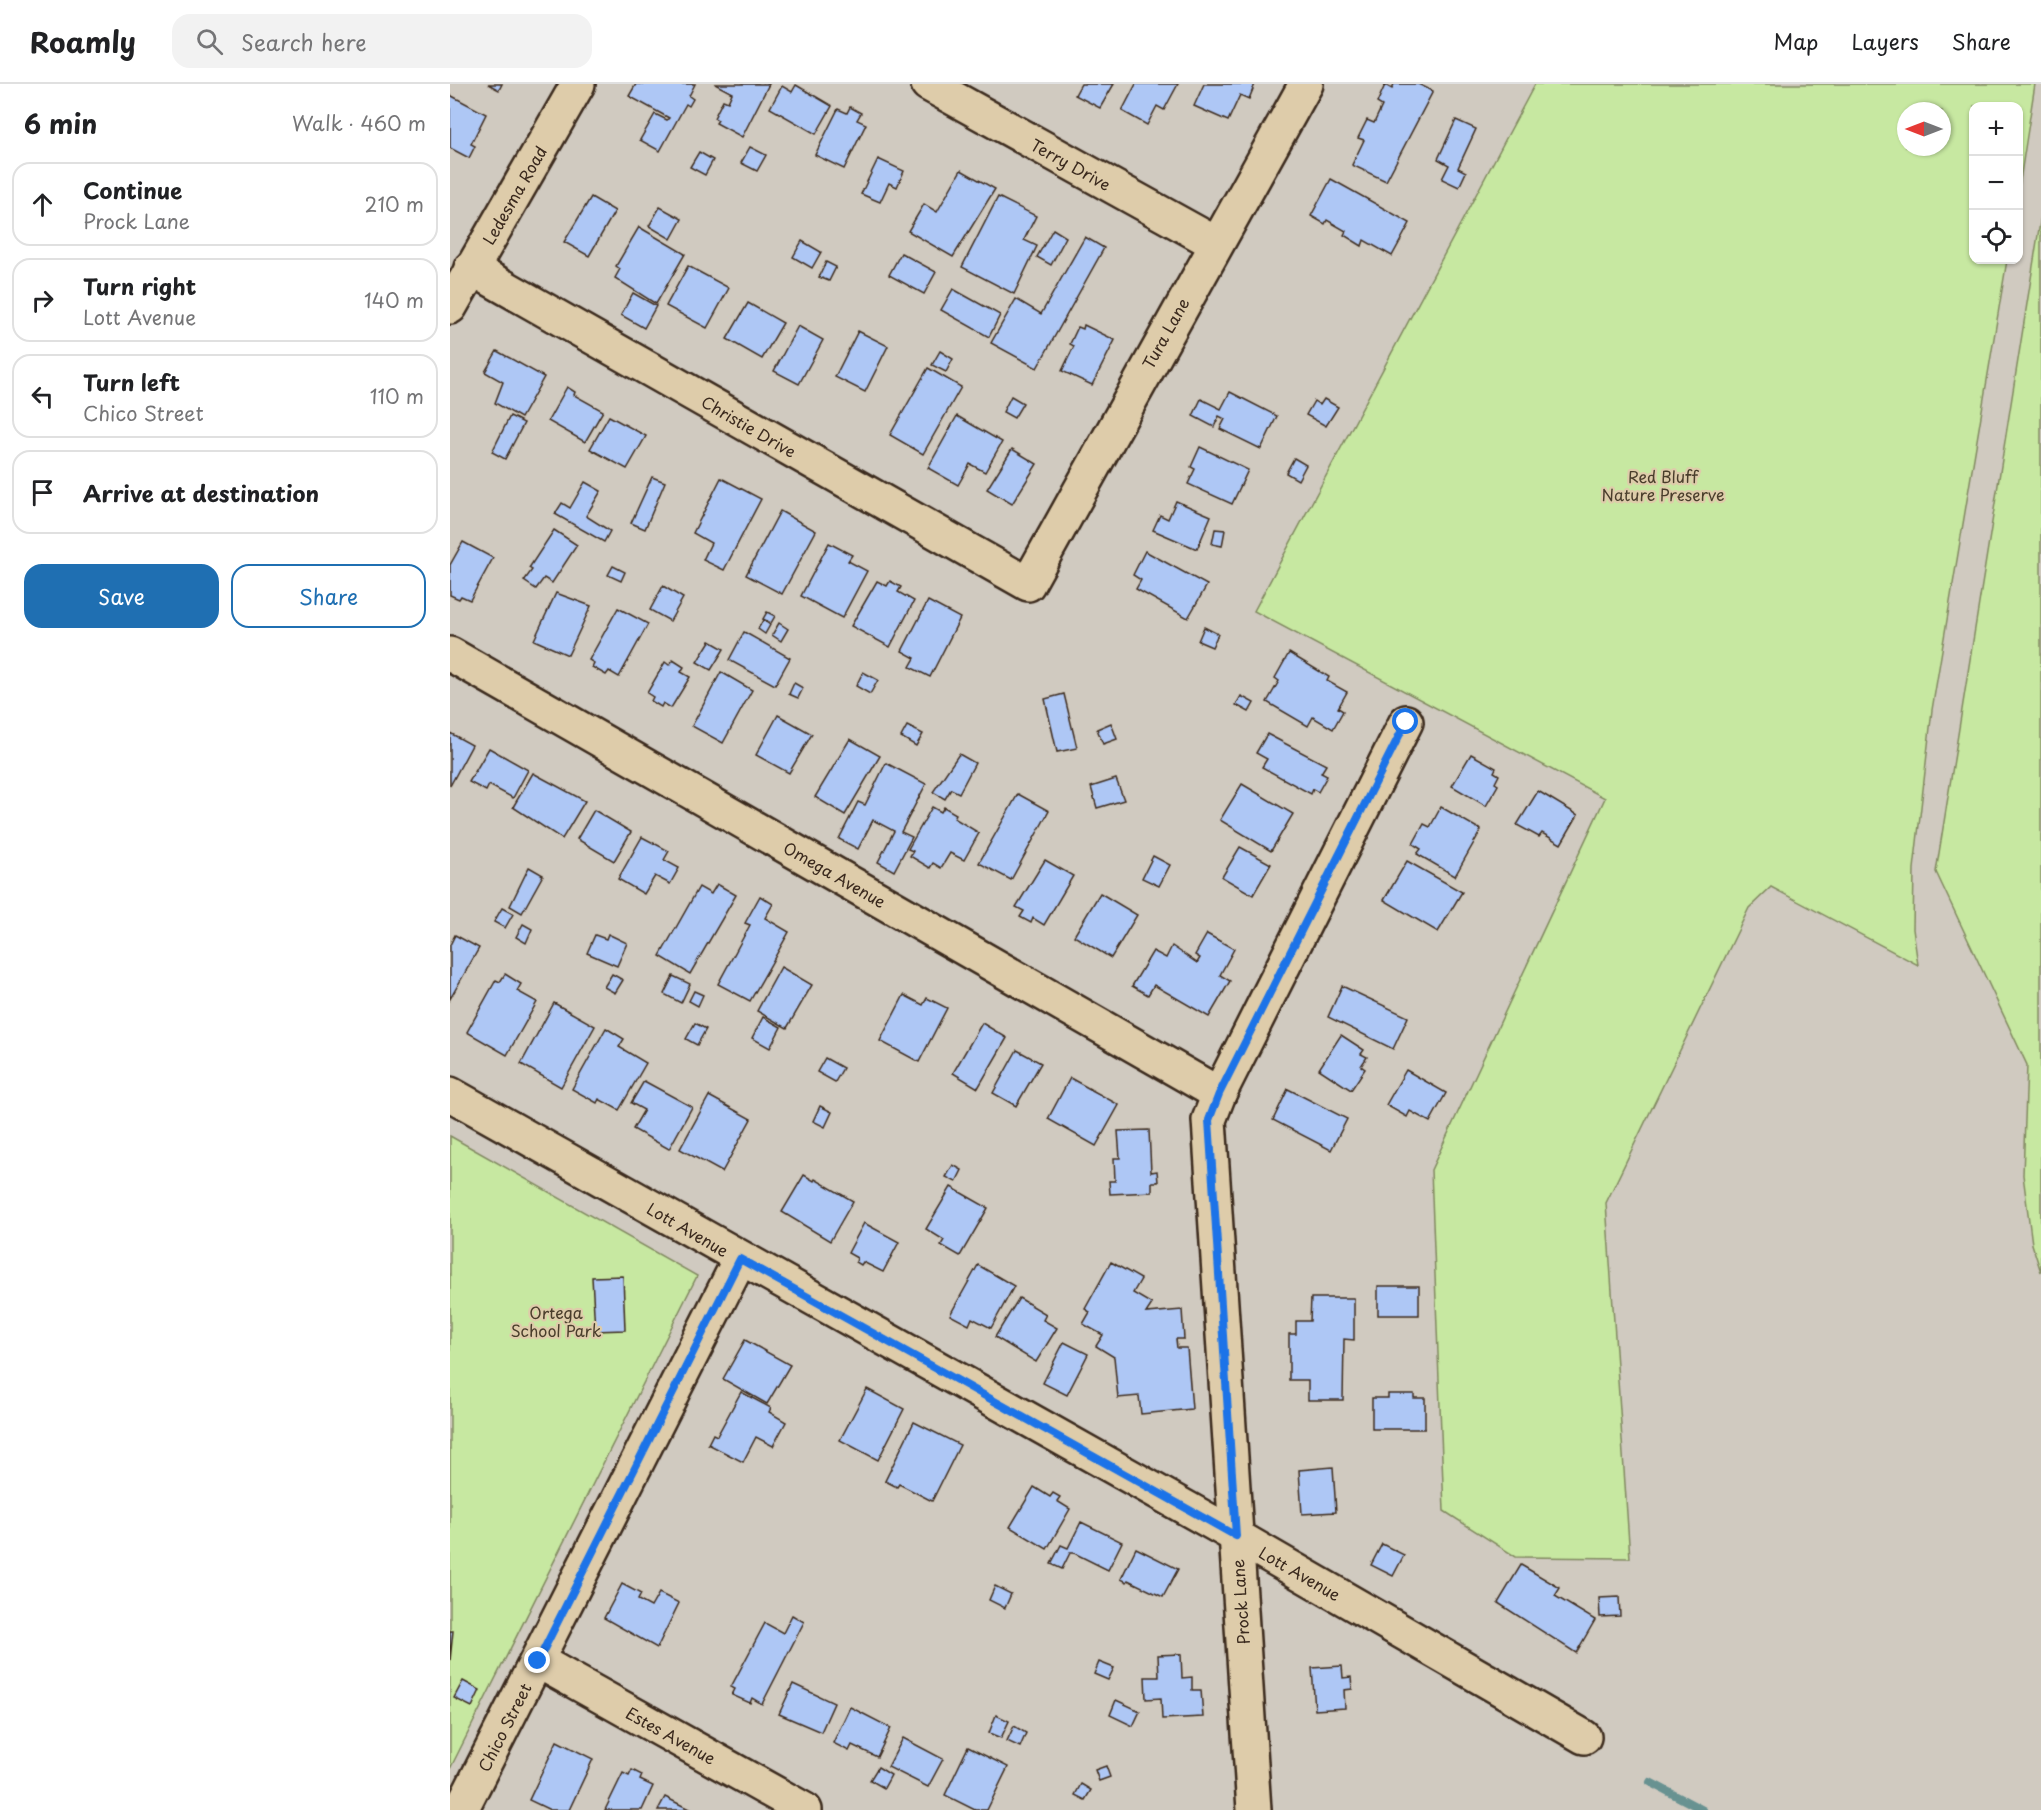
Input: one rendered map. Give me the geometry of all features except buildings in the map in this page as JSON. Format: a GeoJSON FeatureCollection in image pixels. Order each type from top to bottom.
{"type":"FeatureCollection","features":[{"type":"Feature","properties":{"kind":"street","name":"Ledesma Road"},"geometry":{"type":"LineString","coordinates":[[450,307],[578,84]]}},
{"type":"Feature","properties":{"kind":"street","name":"Terry Drive"},"geometry":{"type":"LineString","coordinates":[[928,84],[1215,243]]}},
{"type":"Feature","properties":{"kind":"street","name":"Tura Lane"},"geometry":{"type":"LineString","coordinates":[[1028,584],[1215,243],[1306,84]]}},
{"type":"Feature","properties":{"kind":"street","name":"Christie Drive"},"geometry":{"type":"LineString","coordinates":[[471,268],[1028,584]]}},
{"type":"Feature","properties":{"kind":"street","name":"Omega Avenue"},"geometry":{"type":"LineString","coordinates":[[450,654],[1219,1094]]}},
{"type":"Feature","properties":{"kind":"street","name":"Prock Lane"},"geometry":{"type":"LineString","coordinates":[[1254,1810],[1209,1120],[1219,1094],[1406,722]]}},
{"type":"Feature","properties":{"kind":"street","name":"Lott Avenue"},"geometry":{"type":"LineString","coordinates":[[450,1094],[1236,1536],[1584,1737]]}},
{"type":"Feature","properties":{"kind":"street","name":"Chico Street"},"geometry":{"type":"LineString","coordinates":[[462,1810],[740,1259]]}},
{"type":"Feature","properties":{"kind":"street","name":"Estes Avenue"},"geometry":{"type":"LineString","coordinates":[[538,1661],[805,1810]]}},
{"type":"Feature","properties":{"kind":"green space","name":"Red Bluff Nature Preserve"},"geometry":{"type":"Polygon","coordinates":[[[1535,84],[2035,84],[2023,161],[2023,102],[1969,102],[1969,264],[2006,264],[1932,710],[1914,869],[1913,929],[1918,965],[1771,887],[1749,908],[1606,1203],[1630,1558],[1516,1557],[1444,1511],[1431,1170],[1605,798],[1254,611],[1535,84]]]}},
{"type":"Feature","properties":{"kind":"green space"},"geometry":{"type":"Polygon","coordinates":[[[2041,216],[2041,1272],[2032,1244],[2023,1175],[2027,1065],[1936,872],[2041,216]]]}},
{"type":"Feature","properties":{"kind":"green space","name":"Ortega School Park"},"geometry":{"type":"Polygon","coordinates":[[[450,1136],[697,1276],[450,1769],[450,1136]]]}},
{"type":"Feature","properties":{"kind":"waterway"},"geometry":{"type":"LineString","coordinates":[[1650,1782],[1703,1810]]}},
{"type":"Feature","properties":{"kind":"route"},"geometry":{"type":"LineString","coordinates":[[538,1661],[740,1259],[1236,1536],[1209,1120],[1219,1094],[1406,722]]}}]}
